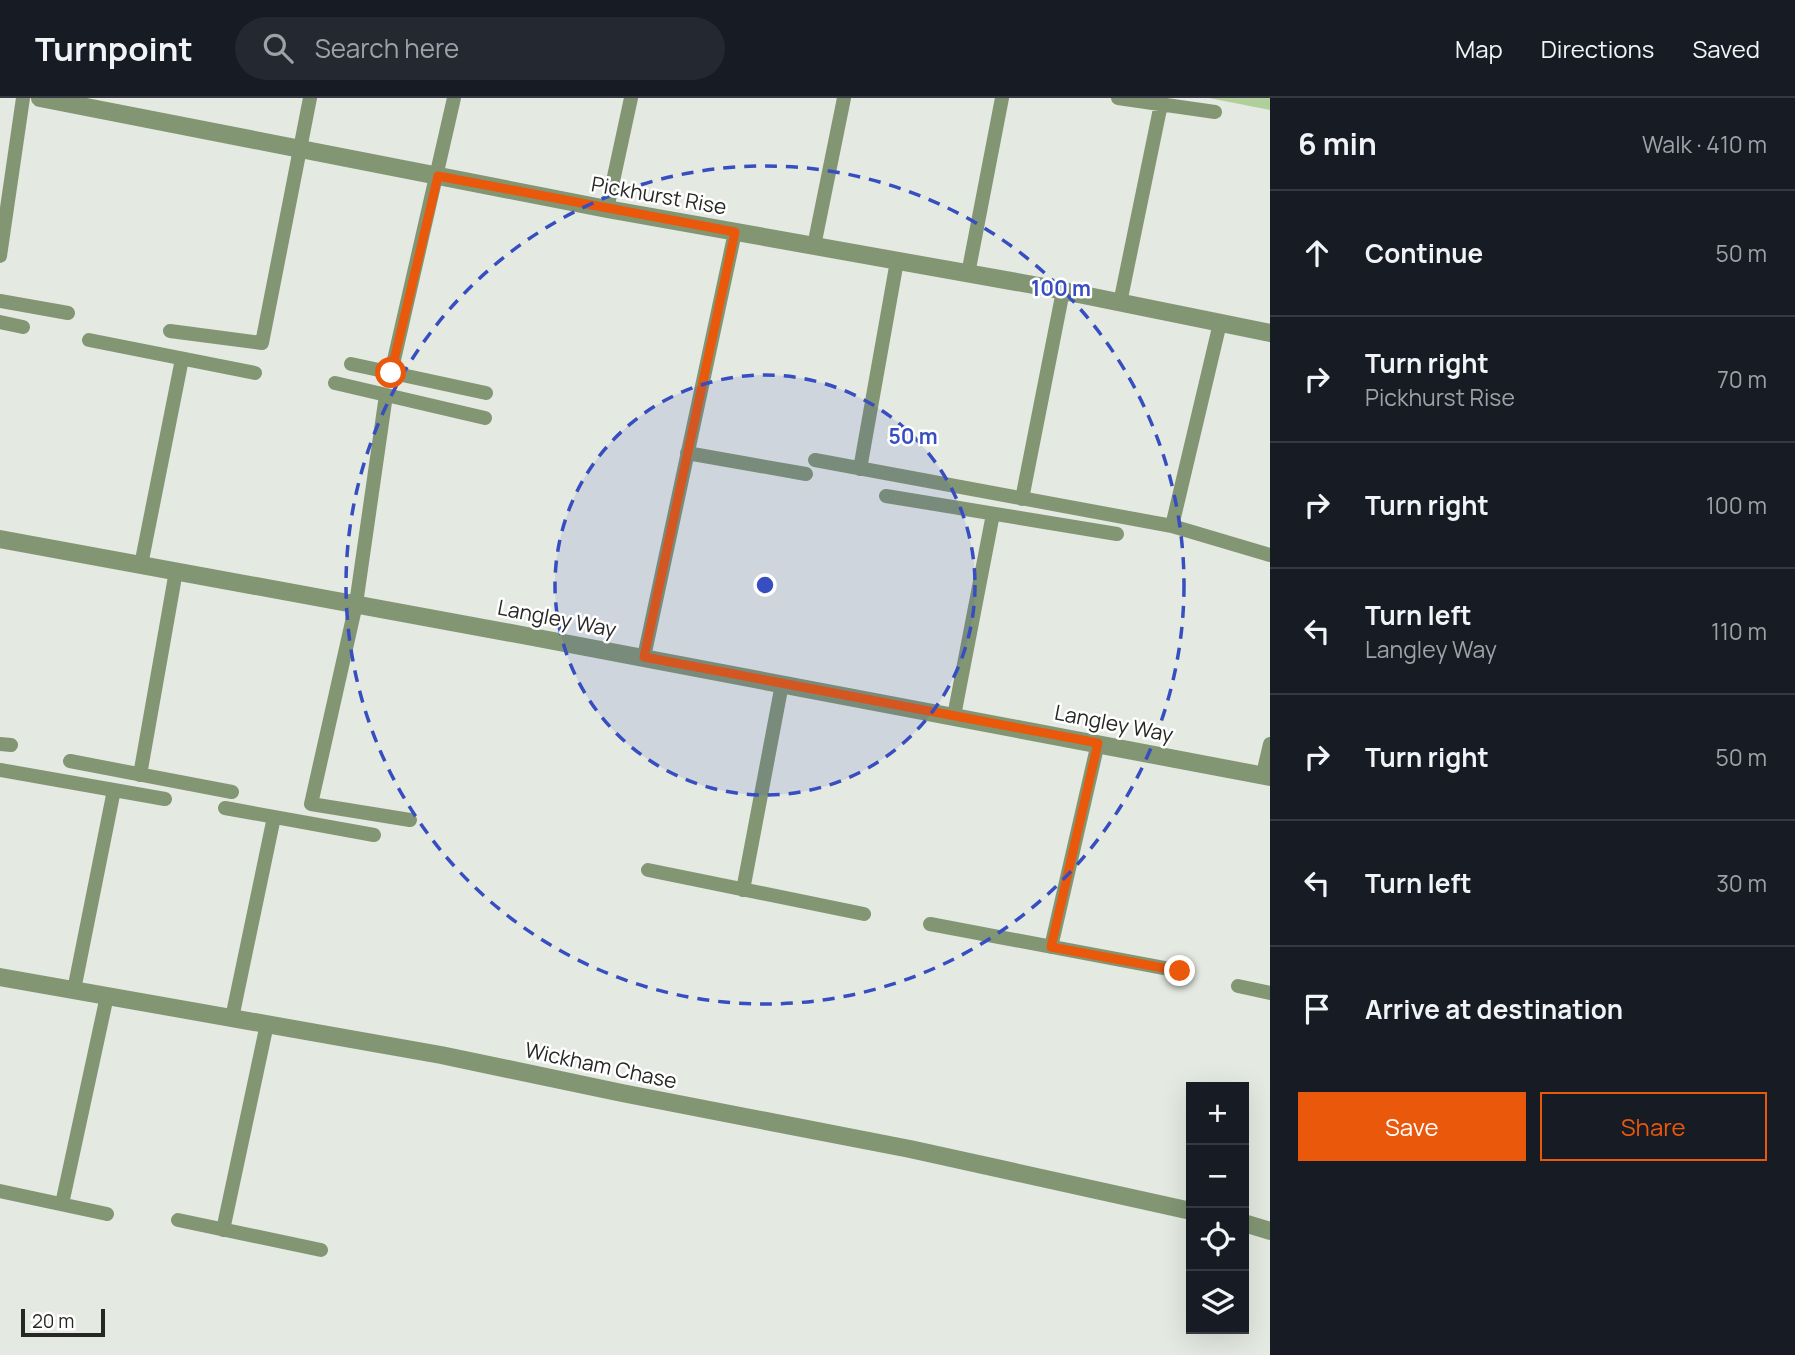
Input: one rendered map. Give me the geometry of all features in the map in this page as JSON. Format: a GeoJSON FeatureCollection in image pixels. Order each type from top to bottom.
{"type":"FeatureCollection","features":[{"type":"Feature","properties":{"kind":"street","name":"Pickhurst Rise"},"geometry":{"type":"LineString","coordinates":[[40,98],[607,209],[1063,291],[1270,333]]}},
{"type":"Feature","properties":{"kind":"street","name":"Langley Way"},"geometry":{"type":"LineString","coordinates":[[0,539],[644,657],[1266,776]]}},
{"type":"Feature","properties":{"kind":"street","name":"Wickham Chase"},"geometry":{"type":"LineString","coordinates":[[0,977],[441,1055],[910,1149],[1186,1210]]}},
{"type":"Feature","properties":{"kind":"street"},"geometry":{"type":"LineString","coordinates":[[1249,1225],[1270,1231]]}},
{"type":"Feature","properties":{"kind":"lane"},"geometry":{"type":"LineString","coordinates":[[0,256],[23,98]]}},
{"type":"Feature","properties":{"kind":"lane"},"geometry":{"type":"LineString","coordinates":[[170,331],[262,343],[310,98]]}},
{"type":"Feature","properties":{"kind":"lane"},"geometry":{"type":"LineString","coordinates":[[391,373],[454,98]]}},
{"type":"Feature","properties":{"kind":"lane"},"geometry":{"type":"LineString","coordinates":[[607,209],[631,98]]}},
{"type":"Feature","properties":{"kind":"lane"},"geometry":{"type":"LineString","coordinates":[[814,246],[845,98]]}},
{"type":"Feature","properties":{"kind":"lane"},"geometry":{"type":"LineString","coordinates":[[968,274],[1002,98]]}},
{"type":"Feature","properties":{"kind":"lane"},"geometry":{"type":"LineString","coordinates":[[1118,98],[1214,111]]}},
{"type":"Feature","properties":{"kind":"lane"},"geometry":{"type":"LineString","coordinates":[[1119,303],[1161,104]]}},
{"type":"Feature","properties":{"kind":"lane"},"geometry":{"type":"LineString","coordinates":[[644,657],[735,232]]}},
{"type":"Feature","properties":{"kind":"lane"},"geometry":{"type":"LineString","coordinates":[[860,469],[897,261]]}},
{"type":"Feature","properties":{"kind":"lane"},"geometry":{"type":"LineString","coordinates":[[1023,499],[1063,291]]}},
{"type":"Feature","properties":{"kind":"lane"},"geometry":{"type":"LineString","coordinates":[[0,301],[68,313]]}},
{"type":"Feature","properties":{"kind":"lane"},"geometry":{"type":"LineString","coordinates":[[0,322],[23,327]]}},
{"type":"Feature","properties":{"kind":"lane"},"geometry":{"type":"LineString","coordinates":[[1172,526],[1220,323]]}},
{"type":"Feature","properties":{"kind":"lane"},"geometry":{"type":"LineString","coordinates":[[89,340],[255,373]]}},
{"type":"Feature","properties":{"kind":"lane"},"geometry":{"type":"LineString","coordinates":[[141,565],[182,359]]}},
{"type":"Feature","properties":{"kind":"lane"},"geometry":{"type":"LineString","coordinates":[[351,364],[486,393]]}},
{"type":"Feature","properties":{"kind":"lane"},"geometry":{"type":"LineString","coordinates":[[335,383],[485,418]]}},
{"type":"Feature","properties":{"kind":"lane"},"geometry":{"type":"LineString","coordinates":[[386,395],[356,604],[311,804],[410,820]]}},
{"type":"Feature","properties":{"kind":"lane"},"geometry":{"type":"LineString","coordinates":[[687,453],[806,474]]}},
{"type":"Feature","properties":{"kind":"lane"},"geometry":{"type":"LineString","coordinates":[[815,460],[1172,526],[1270,555]]}},
{"type":"Feature","properties":{"kind":"lane"},"geometry":{"type":"LineString","coordinates":[[886,496],[1116,534]]}},
{"type":"Feature","properties":{"kind":"lane"},"geometry":{"type":"LineString","coordinates":[[954,716],[993,514]]}},
{"type":"Feature","properties":{"kind":"lane"},"geometry":{"type":"LineString","coordinates":[[140,775],[176,571]]}},
{"type":"Feature","properties":{"kind":"lane"},"geometry":{"type":"LineString","coordinates":[[744,890],[782,684]]}},
{"type":"Feature","properties":{"kind":"lane"},"geometry":{"type":"LineString","coordinates":[[1051,947],[1098,743]]}},
{"type":"Feature","properties":{"kind":"lane"},"geometry":{"type":"LineString","coordinates":[[1266,776],[1270,744]]}},
{"type":"Feature","properties":{"kind":"lane"},"geometry":{"type":"LineString","coordinates":[[70,761],[232,792]]}},
{"type":"Feature","properties":{"kind":"lane"},"geometry":{"type":"LineString","coordinates":[[0,770],[165,799]]}},
{"type":"Feature","properties":{"kind":"lane"},"geometry":{"type":"LineString","coordinates":[[74,990],[114,790]]}},
{"type":"Feature","properties":{"kind":"lane"},"geometry":{"type":"LineString","coordinates":[[225,808],[374,835]]}},
{"type":"Feature","properties":{"kind":"lane"},"geometry":{"type":"LineString","coordinates":[[232,1018],[274,817]]}},
{"type":"Feature","properties":{"kind":"lane"},"geometry":{"type":"LineString","coordinates":[[648,870],[864,914]]}},
{"type":"Feature","properties":{"kind":"lane"},"geometry":{"type":"LineString","coordinates":[[930,924],[1180,971]]}},
{"type":"Feature","properties":{"kind":"lane"},"geometry":{"type":"LineString","coordinates":[[1238,986],[1270,993]]}},
{"type":"Feature","properties":{"kind":"lane"},"geometry":{"type":"LineString","coordinates":[[62,1204],[107,996]]}},
{"type":"Feature","properties":{"kind":"lane"},"geometry":{"type":"LineString","coordinates":[[223,1230],[267,1024]]}},
{"type":"Feature","properties":{"kind":"lane"},"geometry":{"type":"LineString","coordinates":[[0,1191],[107,1214]]}},
{"type":"Feature","properties":{"kind":"lane"},"geometry":{"type":"LineString","coordinates":[[178,1220],[320,1250]]}},
{"type":"Feature","properties":{"kind":"green space"},"geometry":{"type":"Polygon","coordinates":[[[1209,98],[1270,98],[1270,110],[1209,98]]]}},
{"type":"Feature","properties":{"kind":"route"},"geometry":{"type":"LineString","coordinates":[[391,373],[438,176],[735,232],[644,657],[1098,743],[1051,947],[1180,971]]}}]}
